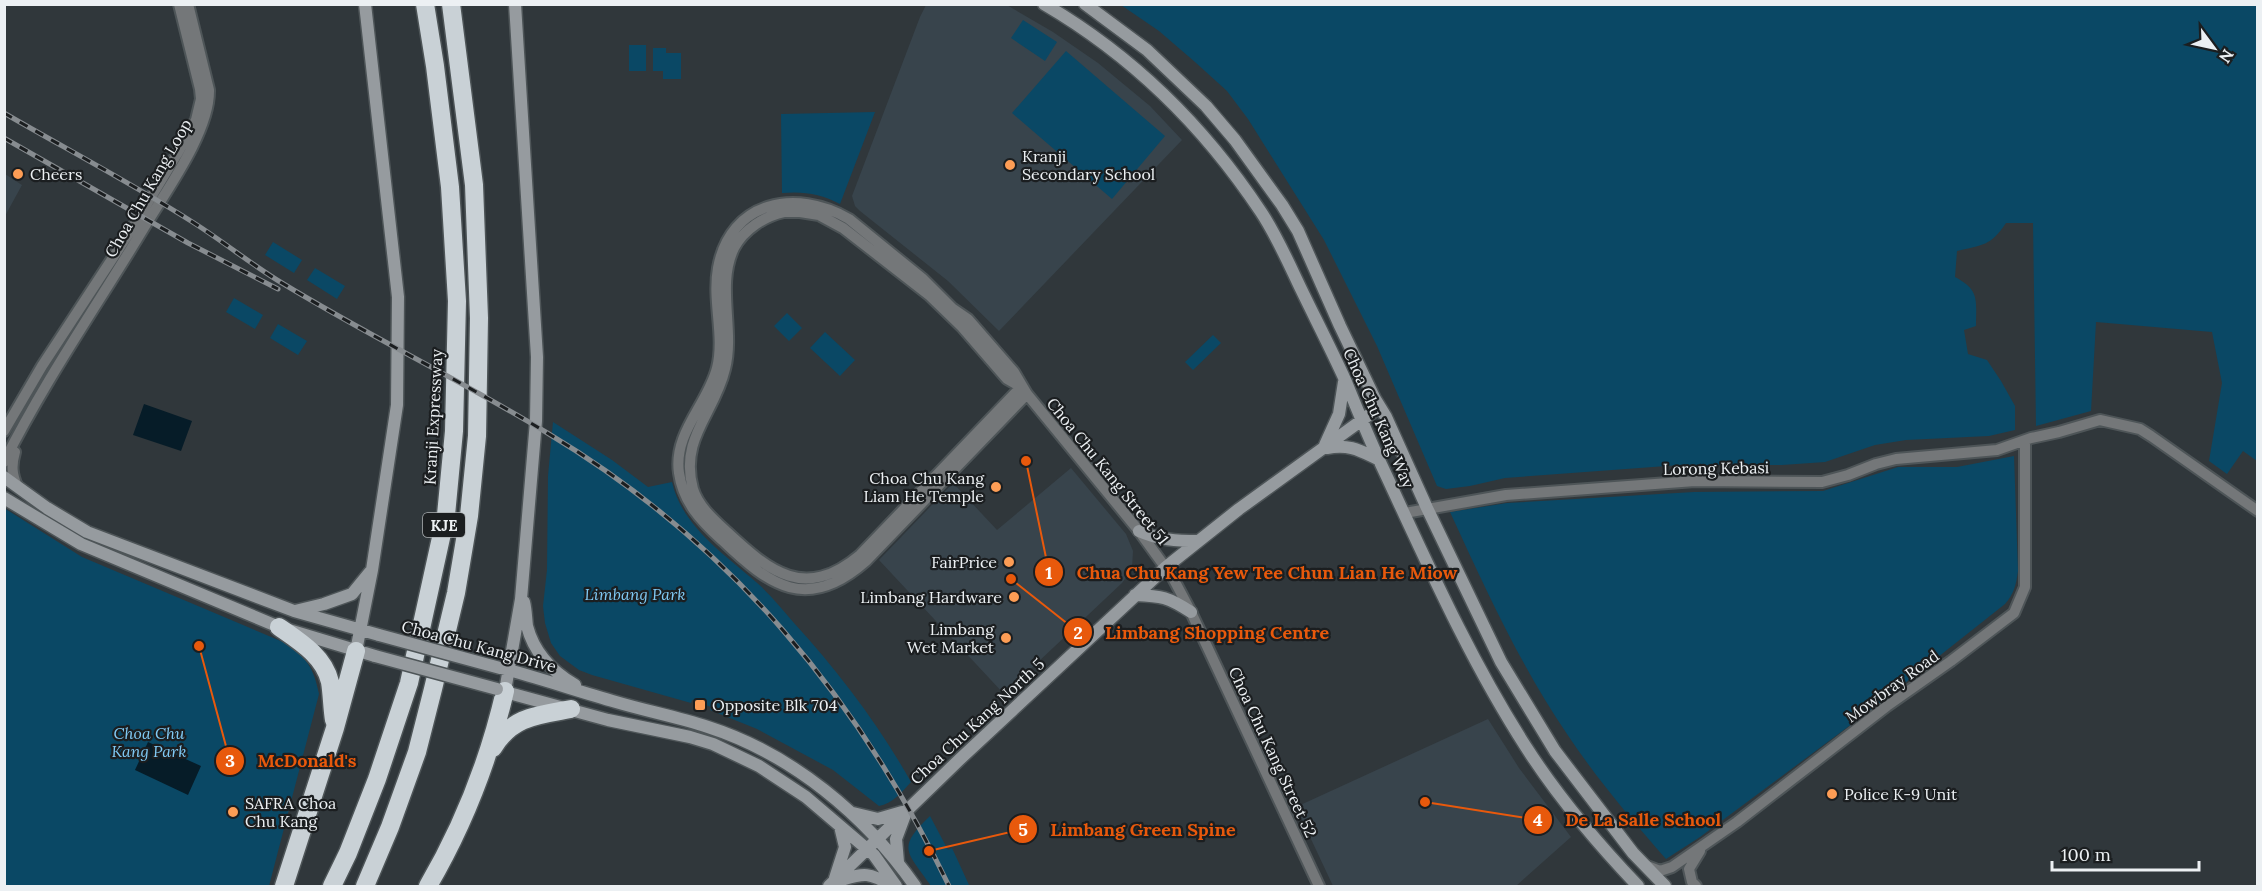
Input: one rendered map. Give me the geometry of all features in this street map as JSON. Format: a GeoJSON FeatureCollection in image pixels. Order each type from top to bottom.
{"type":"FeatureCollection","features":[{"type":"Feature","properties":{"kind":"highway","name":"Kranji Expressway"},"geometry":{"type":"LineString","coordinates":[[332,886],[374,789],[409,682],[446,515],[454,431],[457,301],[450,187],[425,4]]}},
{"type":"Feature","properties":{"kind":"highway","name":"KJE"},"geometry":{"type":"LineString","coordinates":[[364,886],[390,827],[417,752],[433,689],[456,593],[477,436],[479,318],[474,185],[451,4]]}},
{"type":"Feature","properties":{"kind":"highway"},"geometry":{"type":"LineString","coordinates":[[279,627],[301,643],[322,664],[330,681],[335,728]]}},
{"type":"Feature","properties":{"kind":"highway"},"geometry":{"type":"LineString","coordinates":[[284,886],[335,728],[357,651]]}},
{"type":"Feature","properties":{"kind":"highway"},"geometry":{"type":"LineString","coordinates":[[428,886],[461,824],[481,770],[501,690]]}},
{"type":"Feature","properties":{"kind":"highway"},"geometry":{"type":"LineString","coordinates":[[481,770],[498,741],[526,717],[571,709]]}},
{"type":"Feature","properties":{"kind":"main road"},"geometry":{"type":"LineString","coordinates":[[357,651],[372,570],[397,405],[398,297],[365,4]]}},
{"type":"Feature","properties":{"kind":"main road"},"geometry":{"type":"LineString","coordinates":[[501,690],[521,599],[536,421],[537,357],[515,4]]}},
{"type":"Feature","properties":{"kind":"main road","name":"Choa Chu Kang Way"},"geometry":{"type":"LineString","coordinates":[[1044,4],[1127,60],[1171,100],[1217,153],[1262,213],[1344,379],[1378,459],[1457,623],[1516,732],[1548,780],[1592,836],[1638,886]]}},
{"type":"Feature","properties":{"kind":"main road","name":"Choa Chu Kang Way"},"geometry":{"type":"LineString","coordinates":[[1085,4],[1138,43],[1179,78],[1206,106],[1262,176],[1298,231],[1340,326],[1472,603],[1522,699],[1566,767],[1643,865],[1665,886]]}},
{"type":"Feature","properties":{"kind":"main road"},"geometry":{"type":"LineString","coordinates":[[1323,449],[1339,414],[1344,379]]}},
{"type":"Feature","properties":{"kind":"main road","name":"Choa Chu Kang North 5"},"geometry":{"type":"LineString","coordinates":[[831,885],[906,811],[1166,567],[1380,407]]}},
{"type":"Feature","properties":{"kind":"main road"},"geometry":{"type":"LineString","coordinates":[[1323,449],[1342,446],[1354,448],[1378,459]]}},
{"type":"Feature","properties":{"kind":"main road","name":"Choa Chu Kang Drive"},"geometry":{"type":"LineString","coordinates":[[4,477],[47,508],[87,532],[294,611],[708,727],[760,748],[821,788],[850,812],[898,862],[915,886]]}},
{"type":"Feature","properties":{"kind":"main road"},"geometry":{"type":"LineString","coordinates":[[4,498],[81,544],[279,627],[357,651],[608,720],[713,744],[781,779],[840,825],[874,855],[894,886]]}},
{"type":"Feature","properties":{"kind":"main road"},"geometry":{"type":"LineString","coordinates":[[1139,531],[1152,537],[1169,540],[1198,541]]}},
{"type":"Feature","properties":{"kind":"main road"},"geometry":{"type":"LineString","coordinates":[[294,611],[352,594],[372,570]]}},
{"type":"Feature","properties":{"kind":"main road"},"geometry":{"type":"LineString","coordinates":[[1135,596],[1158,596],[1171,599],[1191,612]]}},
{"type":"Feature","properties":{"kind":"main road"},"geometry":{"type":"LineString","coordinates":[[521,599],[525,603],[530,635],[540,656],[561,677],[593,695]]}},
{"type":"Feature","properties":{"kind":"main road"},"geometry":{"type":"LineString","coordinates":[[850,812],[878,819],[906,811]]}},
{"type":"Feature","properties":{"kind":"main road"},"geometry":{"type":"LineString","coordinates":[[898,862],[896,839],[906,811]]}},
{"type":"Feature","properties":{"kind":"main road"},"geometry":{"type":"LineString","coordinates":[[831,885],[845,847],[840,825]]}},
{"type":"Feature","properties":{"kind":"main road"},"geometry":{"type":"LineString","coordinates":[[831,885],[865,874],[877,877],[894,886]]}},
{"type":"Feature","properties":{"kind":"street","name":"Choa Chu Kang Loop"},"geometry":{"type":"LineString","coordinates":[[5,428],[133,227],[196,120],[201,99],[198,78],[179,4]]}},
{"type":"Feature","properties":{"kind":"street","name":"Choa Chu Kang Loop"},"geometry":{"type":"LineString","coordinates":[[4,462],[202,127],[209,102],[204,68],[188,4]]}},
{"type":"Feature","properties":{"kind":"street"},"geometry":{"type":"LineString","coordinates":[[198,78],[200,70],[204,68]]}},
{"type":"Feature","properties":{"kind":"street"},"geometry":{"type":"LineString","coordinates":[[184,141],[189,140],[202,127]]}},
{"type":"Feature","properties":{"kind":"street","name":"Choa Chu Kang Street 51"},"geometry":{"type":"LineString","coordinates":[[1024,390],[866,561],[842,580],[829,585],[803,589],[786,586],[761,575],[709,528],[694,512],[683,493],[678,470],[681,447],[690,421],[717,369],[718,266],[726,244],[740,225],[758,211],[772,204],[803,203],[822,206],[849,219],[923,279],[952,308],[968,319],[1014,372],[1024,390],[1166,567]]}},
{"type":"Feature","properties":{"kind":"street"},"geometry":{"type":"LineString","coordinates":[[82,305],[93,312]]}},
{"type":"Feature","properties":{"kind":"street","name":"Lorong Kebasi"},"geometry":{"type":"LineString","coordinates":[[1405,513],[1506,495],[1731,480],[1822,482],[1848,476],[1876,464],[1896,459],[1979,453],[2100,420],[2140,429],[2258,511]]}},
{"type":"Feature","properties":{"kind":"street"},"geometry":{"type":"LineString","coordinates":[[17,437],[12,463],[12,474],[17,486]]}},
{"type":"Feature","properties":{"kind":"street","name":"Mowbray Road"},"geometry":{"type":"LineString","coordinates":[[1643,865],[1654,870],[1666,870],[1737,822],[1887,706],[1951,662],[2013,613],[2025,586],[2028,440]]}},
{"type":"Feature","properties":{"kind":"street","name":"Choa Chu Kang Street 52"},"geometry":{"type":"LineString","coordinates":[[1166,567],[1191,612],[1318,886]]}},
{"type":"Feature","properties":{"kind":"street"},"geometry":{"type":"LineString","coordinates":[[1696,886],[1692,882],[1689,869],[1707,841]]}},
{"type":"Feature","properties":{"kind":"shaded area","name":"Kranji Secondary School"},"geometry":{"type":"Polygon","coordinates":[[[1005,4],[1053,32],[1098,63],[1150,106],[1182,140],[999,331],[948,281],[860,211],[855,206],[852,196],[926,5],[1005,4]]]}},
{"type":"Feature","properties":{"kind":"shaded area"},"geometry":{"type":"Polygon","coordinates":[[[5,174],[22,185],[5,216],[5,174]]]}},
{"type":"Feature","properties":{"kind":"shaded area"},"geometry":{"type":"Polygon","coordinates":[[[144,404],[192,421],[181,451],[133,435],[144,404]]]}},
{"type":"Feature","properties":{"kind":"shaded area"},"geometry":{"type":"Polygon","coordinates":[[[1071,468],[1126,534],[1133,551],[1132,569],[1122,583],[1004,694],[879,560],[953,483],[997,530],[1071,468]]]}},
{"type":"Feature","properties":{"kind":"shaded area"},"geometry":{"type":"Polygon","coordinates":[[[1488,719],[1519,768],[1571,837],[1516,886],[1333,886],[1296,807],[1488,719]]]}},
{"type":"Feature","properties":{"kind":"shaded area"},"geometry":{"type":"Polygon","coordinates":[[[148,742],[201,766],[188,795],[135,770],[148,742]]]}},
{"type":"Feature","properties":{"kind":"green space"},"geometry":{"type":"Polygon","coordinates":[[[1121,5],[2257,5],[2257,461],[2243,451],[2227,474],[2209,461],[2222,383],[2212,332],[2096,322],[2091,411],[2036,426],[2033,223],[2006,223],[1996,236],[1980,246],[1957,251],[1955,277],[1969,286],[1976,302],[1976,326],[1964,330],[1968,354],[1987,360],[2001,381],[2015,406],[2015,430],[1989,436],[1906,440],[1875,445],[1825,462],[1782,465],[1680,465],[1505,478],[1446,489],[1437,486],[1377,346],[1324,240],[1248,119],[1227,91],[1195,62],[1159,31],[1121,5]]]}},
{"type":"Feature","properties":{"kind":"green space"},"geometry":{"type":"Polygon","coordinates":[[[1023,20],[1057,42],[1045,61],[1011,38],[1023,20]]]}},
{"type":"Feature","properties":{"kind":"green space"},"geometry":{"type":"Polygon","coordinates":[[[629,45],[646,45],[646,71],[629,71],[629,45]]]}},
{"type":"Feature","properties":{"kind":"green space"},"geometry":{"type":"Polygon","coordinates":[[[653,48],[666,48],[666,53],[681,53],[681,79],[663,79],[663,71],[653,71],[653,48]]]}},
{"type":"Feature","properties":{"kind":"green space"},"geometry":{"type":"Polygon","coordinates":[[[1066,51],[1165,136],[1112,199],[1012,113],[1066,51]]]}},
{"type":"Feature","properties":{"kind":"green space"},"geometry":{"type":"Polygon","coordinates":[[[875,112],[840,204],[812,194],[782,193],[781,114],[875,112]]]}},
{"type":"Feature","properties":{"kind":"green space"},"geometry":{"type":"Polygon","coordinates":[[[273,242],[302,260],[294,273],[265,255],[273,242]]]}},
{"type":"Feature","properties":{"kind":"green space"},"geometry":{"type":"Polygon","coordinates":[[[315,268],[345,286],[337,299],[307,280],[315,268]]]}},
{"type":"Feature","properties":{"kind":"green space"},"geometry":{"type":"Polygon","coordinates":[[[234,298],[263,315],[255,329],[226,312],[234,298]]]}},
{"type":"Feature","properties":{"kind":"green space"},"geometry":{"type":"Polygon","coordinates":[[[787,313],[802,328],[789,341],[774,326],[787,313]]]}},
{"type":"Feature","properties":{"kind":"green space"},"geometry":{"type":"Polygon","coordinates":[[[278,324],[307,341],[298,355],[270,338],[278,324]]]}},
{"type":"Feature","properties":{"kind":"green space"},"geometry":{"type":"Polygon","coordinates":[[[825,332],[855,360],[840,376],[810,348],[825,332]]]}},
{"type":"Feature","properties":{"kind":"green space"},"geometry":{"type":"Polygon","coordinates":[[[1213,335],[1221,343],[1193,370],[1185,362],[1213,335]]]}},
{"type":"Feature","properties":{"kind":"green space","name":"Limbang Park"},"geometry":{"type":"Polygon","coordinates":[[[553,422],[612,460],[648,487],[672,482],[677,498],[695,526],[718,550],[771,597],[857,699],[911,782],[900,793],[888,803],[879,806],[833,770],[757,729],[710,710],[711,707],[692,700],[691,703],[592,675],[579,670],[560,656],[551,643],[543,606],[547,570],[548,476],[553,422]]]}},
{"type":"Feature","properties":{"kind":"green space"},"geometry":{"type":"Polygon","coordinates":[[[2014,456],[2018,571],[2011,597],[2005,604],[1876,706],[1700,837],[1666,859],[1602,783],[1550,708],[1504,626],[1450,512],[1507,503],[1694,492],[1823,491],[1898,467],[1957,467],[2014,456]]]}},
{"type":"Feature","properties":{"kind":"green space","name":"Choa Chu Kang Park"},"geometry":{"type":"Polygon","coordinates":[[[4,508],[82,557],[283,642],[298,652],[308,664],[319,694],[269,886],[5,886],[4,508]]]}},
{"type":"Feature","properties":{"kind":"green space"},"geometry":{"type":"Polygon","coordinates":[[[930,816],[948,850],[952,848],[969,885],[931,886],[911,858],[909,844],[912,836],[930,816]]]}},
{"type":"Feature","properties":{"kind":"railway"},"geometry":{"type":"LineString","coordinates":[[4,113],[171,209],[315,303],[549,434],[614,477],[675,524],[731,575],[783,630],[830,689],[874,751],[913,817],[949,886]]}},
{"type":"Feature","properties":{"kind":"railway"},"geometry":{"type":"LineString","coordinates":[[4,138],[188,243],[278,289]]}},
{"type":"Feature","properties":{"kind":"place","name":"Kranji Secondary School"},"geometry":{"type":"Point","coordinates":[1010,165]}},
{"type":"Feature","properties":{"kind":"place","name":"Cheers"},"geometry":{"type":"Point","coordinates":[18,174]}},
{"type":"Feature","properties":{"kind":"place","name":"Chua Chu Kang Yew Tee Chun Lian He Miow"},"geometry":{"type":"Point","coordinates":[1026,461]}},
{"type":"Feature","properties":{"kind":"place","name":"Choa Chu Kang Liam He Temple"},"geometry":{"type":"Point","coordinates":[996,487]}},
{"type":"Feature","properties":{"kind":"place","name":"FairPrice"},"geometry":{"type":"Point","coordinates":[1009,562]}},
{"type":"Feature","properties":{"kind":"place","name":"Limbang Shopping Centre"},"geometry":{"type":"Point","coordinates":[1011,579]}},
{"type":"Feature","properties":{"kind":"place","name":"Limbang Hardware"},"geometry":{"type":"Point","coordinates":[1014,597]}},
{"type":"Feature","properties":{"kind":"place","name":"Limbang Wet Market"},"geometry":{"type":"Point","coordinates":[1006,638]}},
{"type":"Feature","properties":{"kind":"place","name":"McDonald's"},"geometry":{"type":"Point","coordinates":[199,646]}},
{"type":"Feature","properties":{"kind":"place","name":"Opposite Blk 704"},"geometry":{"type":"Point","coordinates":[700,705]}},
{"type":"Feature","properties":{"kind":"place","name":"Police K-9 Unit"},"geometry":{"type":"Point","coordinates":[1832,794]}},
{"type":"Feature","properties":{"kind":"place","name":"De La Salle School"},"geometry":{"type":"Point","coordinates":[1425,802]}},
{"type":"Feature","properties":{"kind":"place","name":"SAFRA Choa Chu Kang"},"geometry":{"type":"Point","coordinates":[233,812]}},
{"type":"Feature","properties":{"kind":"place","name":"Limbang Green Spine"},"geometry":{"type":"Point","coordinates":[929,851]}}]}
